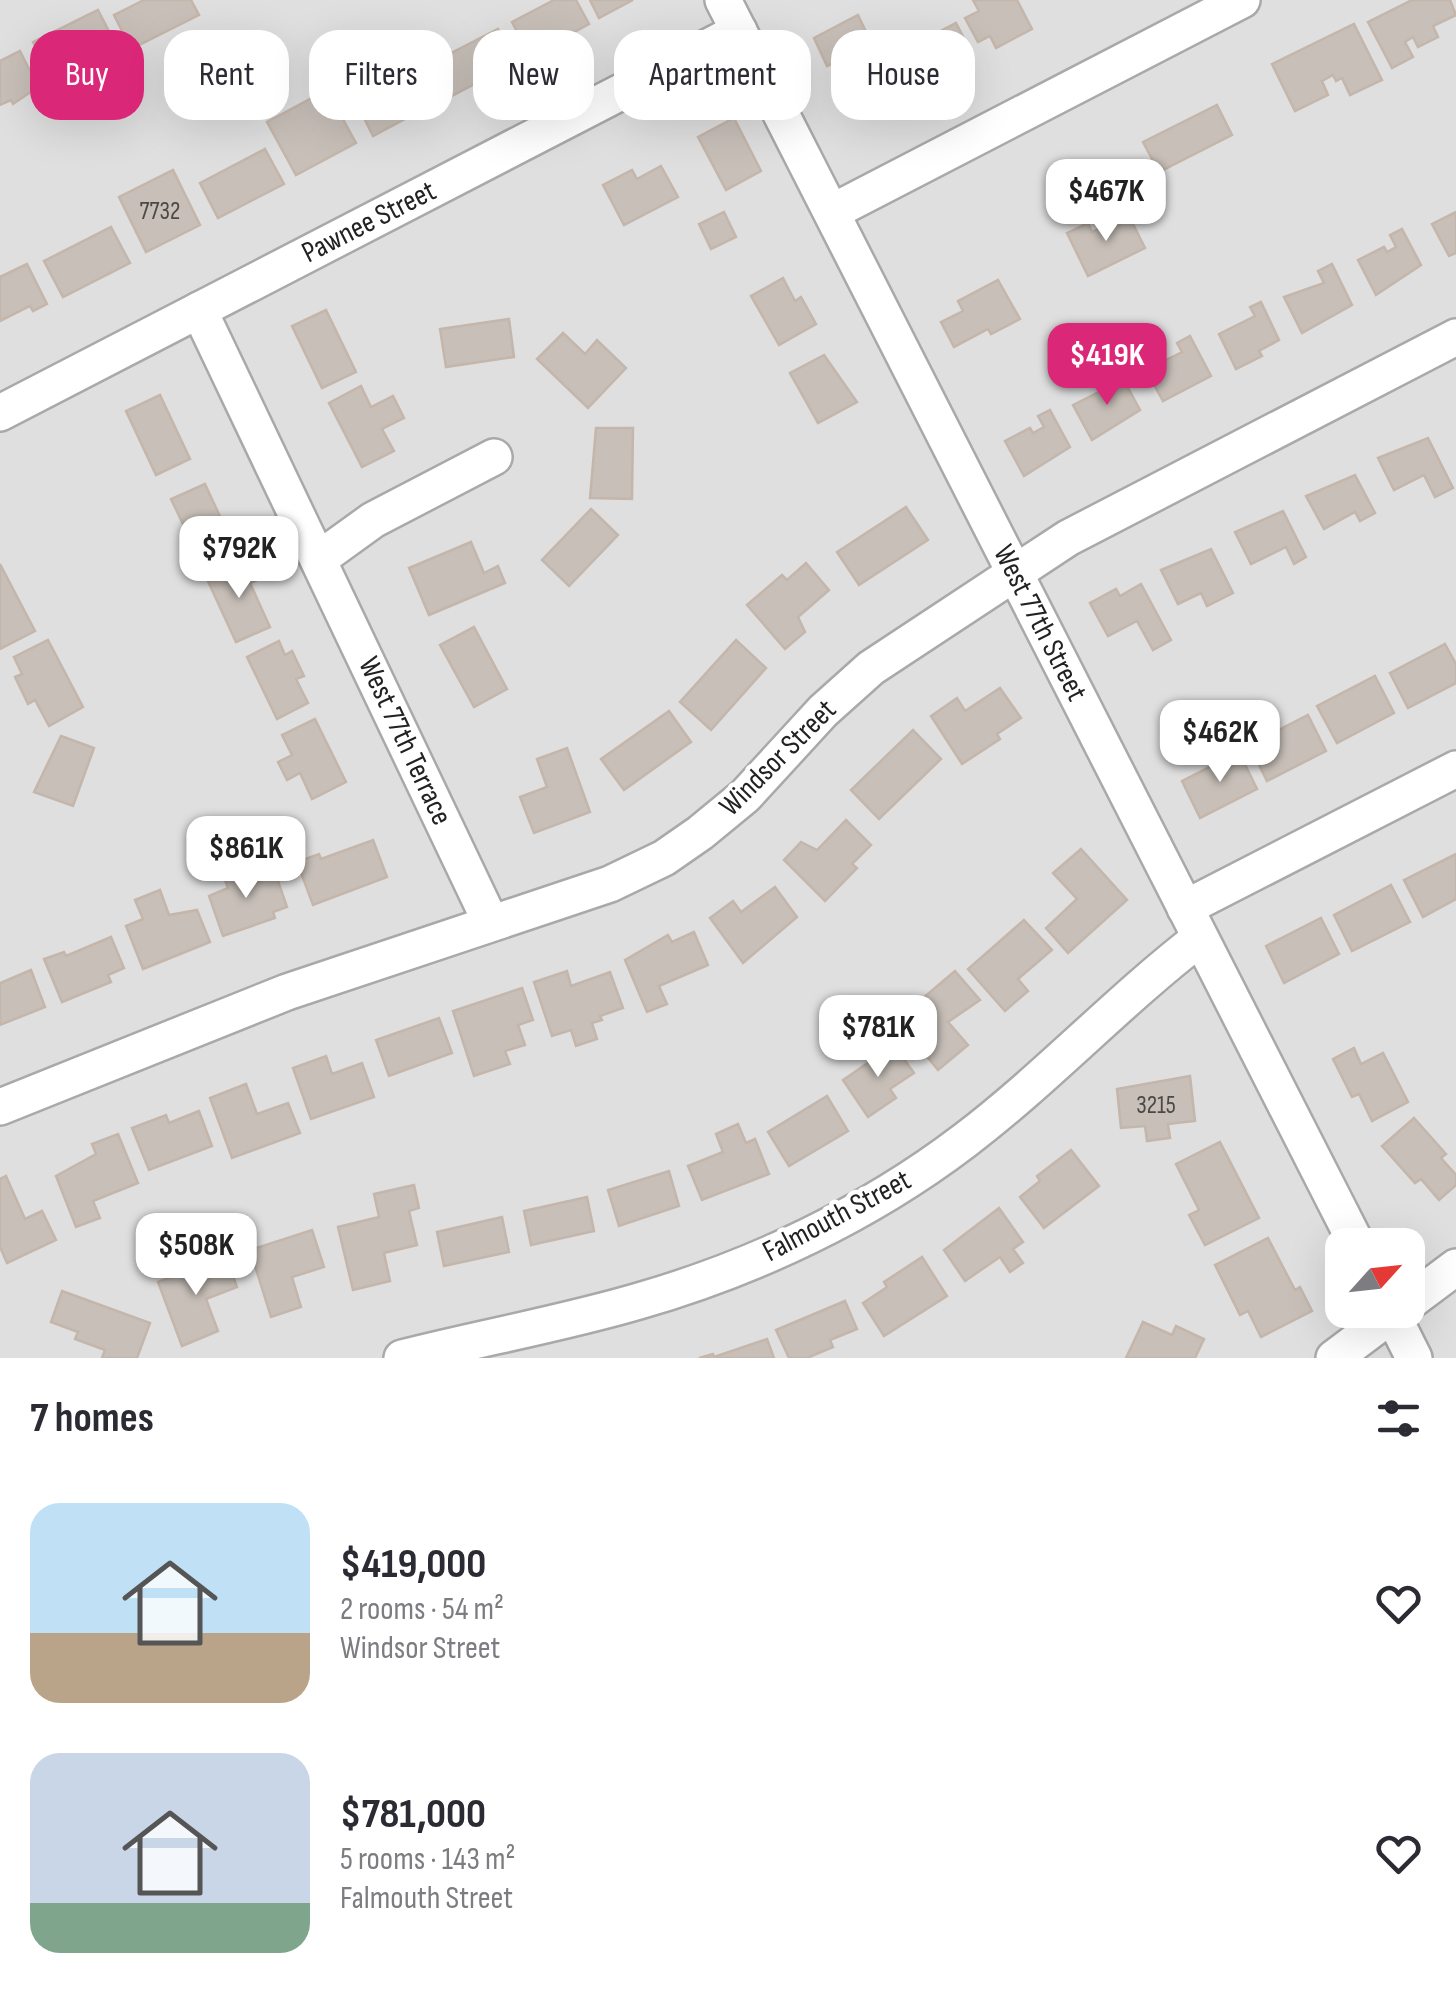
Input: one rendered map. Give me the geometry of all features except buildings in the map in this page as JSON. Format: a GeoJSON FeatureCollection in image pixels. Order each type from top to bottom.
{"type":"FeatureCollection","features":[{"type":"Feature","properties":{"kind":"street"},"geometry":{"type":"LineString","coordinates":[[832,212],[1242,0]]}},
{"type":"Feature","properties":{"kind":"street","name":"West 77th Street"},"geometry":{"type":"LineString","coordinates":[[731,15],[1347,1228]]}},
{"type":"Feature","properties":{"kind":"street","name":"Pawnee Street"},"geometry":{"type":"LineString","coordinates":[[0,413],[199,310],[731,15]]}},
{"type":"Feature","properties":{"kind":"street","name":"West 77th Terrace"},"geometry":{"type":"LineString","coordinates":[[199,310],[491,923]]}},
{"type":"Feature","properties":{"kind":"street","name":"Windsor Street"},"geometry":{"type":"LineString","coordinates":[[0,1107],[159,1040],[610,884],[676,850],[745,796],[824,711],[871,668],[1068,538],[1456,337]]}},
{"type":"Feature","properties":{"kind":"street"},"geometry":{"type":"LineString","coordinates":[[319,559],[372,520],[494,457]]}},
{"type":"Feature","properties":{"kind":"street","name":"Falmouth Street"},"geometry":{"type":"LineString","coordinates":[[402,1358],[640,1301],[738,1268],[812,1234],[893,1189],[963,1142],[1192,923],[1456,769]]}},
{"type":"Feature","properties":{"kind":"street"},"geometry":{"type":"LineString","coordinates":[[1425,1289],[1456,1267]]}},
{"type":"Feature","properties":{"kind":"street"},"geometry":{"type":"LineString","coordinates":[[1334,1358],[1373,1328]]}},
{"type":"Feature","properties":{"kind":"street"},"geometry":{"type":"LineString","coordinates":[[1404,1328],[1414,1358]]}},
{"type":"Feature","properties":{"kind":"shaded area"},"geometry":{"type":"Polygon","coordinates":[[[0,0],[705,0],[720,30],[614,30],[614,120],[766,120],[1331,1228],[1325,1228],[1325,1328],[1382,1328],[1397,1358],[0,1358],[0,0]]]}},
{"type":"Feature","properties":{"kind":"shaded area"},"geometry":{"type":"Polygon","coordinates":[[[741,0],[1456,0],[1456,1358],[1431,1358],[1417,1328],[1425,1328],[1425,1228],[1363,1228],[802,120],[811,120],[811,30],[756,30],[741,0]]]}}]}
